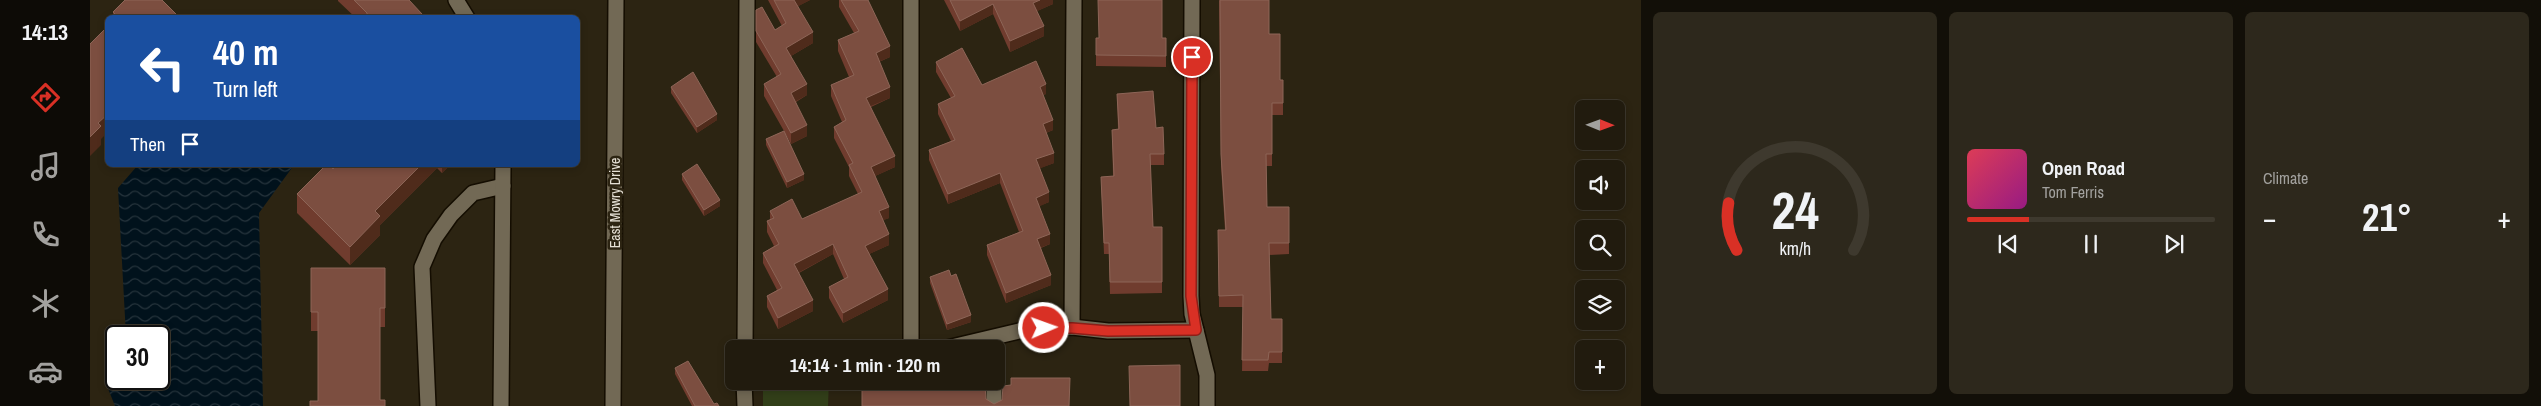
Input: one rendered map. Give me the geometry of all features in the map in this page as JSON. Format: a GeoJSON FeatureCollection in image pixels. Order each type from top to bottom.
{"type":"FeatureCollection","features":[{"type":"Feature","properties":{"kind":"street"},"geometry":{"type":"LineString","coordinates":[[456,0],[464,15]]}},
{"type":"Feature","properties":{"kind":"street","name":"East Mowry Drive"},"geometry":{"type":"LineString","coordinates":[[613,406],[616,0]]}},
{"type":"Feature","properties":{"kind":"street"},"geometry":{"type":"LineString","coordinates":[[745,340],[746,0]]}},
{"type":"Feature","properties":{"kind":"street"},"geometry":{"type":"LineString","coordinates":[[911,0],[911,340]]}},
{"type":"Feature","properties":{"kind":"street"},"geometry":{"type":"LineString","coordinates":[[1072,328],[1074,0]]}},
{"type":"Feature","properties":{"kind":"street"},"geometry":{"type":"LineString","coordinates":[[1192,0],[1191,296],[1196,330],[1207,375],[1207,406]]}},
{"type":"Feature","properties":{"kind":"street"},"geometry":{"type":"LineString","coordinates":[[501,406],[504,167]]}},
{"type":"Feature","properties":{"kind":"street"},"geometry":{"type":"LineString","coordinates":[[428,406],[422,267],[434,238],[451,214],[473,193],[503,186]]}},
{"type":"Feature","properties":{"kind":"street"},"geometry":{"type":"LineString","coordinates":[[1000,340],[1019,331],[1072,328],[1108,331],[1196,330]]}},
{"type":"Feature","properties":{"kind":"street"},"geometry":{"type":"LineString","coordinates":[[744,390],[745,406]]}},
{"type":"Feature","properties":{"kind":"street"},"geometry":{"type":"LineString","coordinates":[[994,390],[994,406]]}},
{"type":"Feature","properties":{"kind":"green space"},"geometry":{"type":"Polygon","coordinates":[[[763,390],[829,390],[828,406],[763,406],[763,390]]]}},
{"type":"Feature","properties":{"kind":"water"},"geometry":{"type":"Polygon","coordinates":[[[136,167],[293,167],[259,213],[263,406],[115,406],[109,390],[170,390],[170,325],[125,325],[118,188],[136,167]]]}},
{"type":"Feature","properties":{"kind":"building"},"geometry":{"type":"Polygon","coordinates":[[[125,0],[162,0],[177,15],[116,15],[113,12],[125,0]]]}},
{"type":"Feature","properties":{"kind":"building"},"geometry":{"type":"Polygon","coordinates":[[[354,0],[409,0],[422,14],[367,15],[354,0]]]}},
{"type":"Feature","properties":{"kind":"building"},"geometry":{"type":"Polygon","coordinates":[[[774,0],[794,0],[813,32],[786,48],[807,84],[791,93],[807,125],[791,133],[764,84],[781,74],[756,31],[756,10],[762,7],[775,30],[786,23],[774,0]]]}},
{"type":"Feature","properties":{"kind":"building"},"geometry":{"type":"Polygon","coordinates":[[[841,0],[868,0],[890,46],[876,53],[890,87],[866,98],[895,156],[871,167],[889,207],[879,211],[889,234],[865,246],[888,289],[843,313],[829,287],[848,277],[833,244],[794,264],[813,300],[778,318],[767,296],[782,288],[763,253],[779,244],[767,221],[774,218],[770,211],[792,199],[802,219],[862,192],[849,165],[853,163],[834,127],[846,120],[831,85],[854,75],[838,40],[859,31],[841,0]]]}},
{"type":"Feature","properties":{"kind":"building"},"geometry":{"type":"Polygon","coordinates":[[[950,0],[1040,0],[1033,3],[1044,26],[1010,41],[993,4],[960,21],[950,0]]]}},
{"type":"Feature","properties":{"kind":"building"},"geometry":{"type":"Polygon","coordinates":[[[1098,0],[1162,0],[1162,38],[1166,38],[1166,56],[1096,55],[1096,38],[1099,38],[1098,0]]]}},
{"type":"Feature","properties":{"kind":"building"},"geometry":{"type":"Polygon","coordinates":[[[1220,0],[1269,0],[1269,34],[1280,34],[1280,80],[1283,80],[1283,103],[1272,103],[1272,154],[1266,154],[1267,207],[1289,207],[1289,243],[1269,243],[1271,319],[1282,319],[1282,352],[1269,352],[1268,360],[1242,360],[1243,295],[1219,296],[1218,230],[1226,230],[1221,154],[1220,0]]]}},
{"type":"Feature","properties":{"kind":"building"},"geometry":{"type":"Polygon","coordinates":[[[105,29],[105,117],[98,123],[101,126],[90,137],[90,44],[105,29]]]}},
{"type":"Feature","properties":{"kind":"building"},"geometry":{"type":"Polygon","coordinates":[[[962,48],[982,85],[1036,61],[1046,84],[1040,87],[1053,120],[1043,124],[1054,153],[1036,159],[1049,192],[1036,198],[1050,234],[1037,239],[1051,275],[1006,293],[987,245],[1023,231],[1000,173],[948,194],[929,150],[955,140],[938,104],[955,96],[936,62],[962,48]]]}},
{"type":"Feature","properties":{"kind":"building"},"geometry":{"type":"Polygon","coordinates":[[[693,72],[717,114],[697,127],[671,87],[693,72]]]}},
{"type":"Feature","properties":{"kind":"building"},"geometry":{"type":"Polygon","coordinates":[[[1153,91],[1156,128],[1163,127],[1164,154],[1150,154],[1153,227],[1162,227],[1162,282],[1110,282],[1109,243],[1104,243],[1101,177],[1114,176],[1112,130],[1119,129],[1117,94],[1153,91]]]}},
{"type":"Feature","properties":{"kind":"building"},"geometry":{"type":"Polygon","coordinates":[[[784,131],[804,174],[787,182],[766,139],[784,131]]]}},
{"type":"Feature","properties":{"kind":"building"},"geometry":{"type":"Polygon","coordinates":[[[697,164],[720,200],[704,210],[682,174],[697,164]]]}},
{"type":"Feature","properties":{"kind":"building"},"geometry":{"type":"Polygon","coordinates":[[[324,167],[331,167],[333,169],[335,167],[419,167],[375,211],[380,216],[350,247],[297,194],[324,167]]]}},
{"type":"Feature","properties":{"kind":"building"},"geometry":{"type":"Polygon","coordinates":[[[311,268],[385,268],[385,308],[380,308],[380,400],[385,400],[385,406],[310,406],[310,401],[318,401],[318,312],[311,312],[311,268]]]}},
{"type":"Feature","properties":{"kind":"building"},"geometry":{"type":"Polygon","coordinates":[[[949,270],[951,276],[956,274],[971,315],[947,324],[930,277],[949,270]]]}},
{"type":"Feature","properties":{"kind":"building"},"geometry":{"type":"Polygon","coordinates":[[[688,361],[714,404],[717,403],[719,406],[695,406],[675,368],[688,361]]]}},
{"type":"Feature","properties":{"kind":"building"},"geometry":{"type":"Polygon","coordinates":[[[1180,365],[1180,406],[1130,406],[1129,366],[1180,365]]]}},
{"type":"Feature","properties":{"kind":"building"},"geometry":{"type":"Polygon","coordinates":[[[1011,378],[1070,378],[1069,406],[862,406],[862,390],[985,390],[986,399],[994,404],[1002,400],[1005,386],[1011,385],[1011,378]]]}},
{"type":"Feature","properties":{"kind":"route"},"geometry":{"type":"LineString","coordinates":[[1044,328],[1108,331],[1196,330],[1192,314],[1191,296],[1192,57]]}}]}
